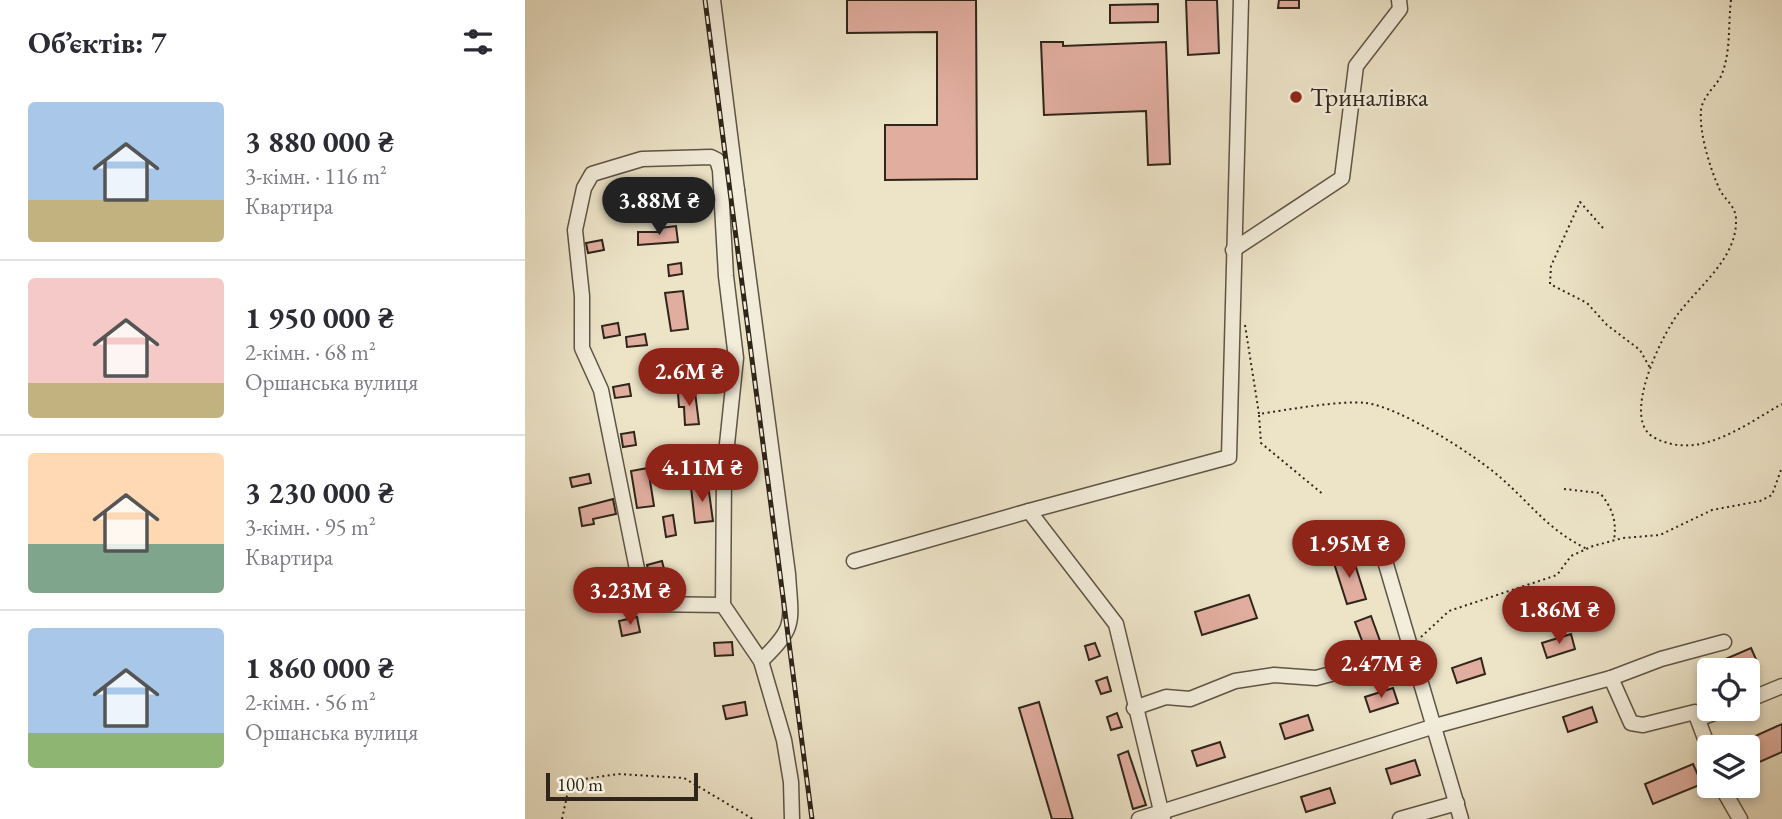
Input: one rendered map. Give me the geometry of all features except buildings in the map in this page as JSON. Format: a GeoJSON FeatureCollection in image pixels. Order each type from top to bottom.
{"type":"FeatureCollection","features":[{"type":"Feature","properties":{"kind":"street"},"geometry":{"type":"LineString","coordinates":[[713,0],[788,574],[792,625],[761,662]]}},
{"type":"Feature","properties":{"kind":"street"},"geometry":{"type":"LineString","coordinates":[[854,561],[1229,457],[1241,0]]}},
{"type":"Feature","properties":{"kind":"street"},"geometry":{"type":"LineString","coordinates":[[1233,250],[1342,178],[1356,66],[1400,9],[1399,0]]}},
{"type":"Feature","properties":{"kind":"street"},"geometry":{"type":"LineString","coordinates":[[723,605],[644,604],[601,390],[582,348],[582,296],[575,230],[584,188],[592,174],[642,159],[689,156],[716,160],[723,201],[726,276],[736,358],[724,473],[723,605],[761,662],[784,740],[791,782],[792,819]]}},
{"type":"Feature","properties":{"kind":"street"},"geometry":{"type":"LineString","coordinates":[[723,201],[737,190]]}},
{"type":"Feature","properties":{"kind":"street"},"geometry":{"type":"LineString","coordinates":[[1029,511],[1116,624],[1162,816]]}},
{"type":"Feature","properties":{"kind":"street"},"geometry":{"type":"LineString","coordinates":[[1380,544],[1461,819]]}},
{"type":"Feature","properties":{"kind":"street"},"geometry":{"type":"LineString","coordinates":[[1139,819],[1162,816],[1435,726],[1611,678],[1661,659],[1724,642]]}},
{"type":"Feature","properties":{"kind":"street"},"geometry":{"type":"LineString","coordinates":[[1134,708],[1166,697],[1189,699],[1235,681],[1274,675],[1316,678],[1402,655],[1411,648]]}},
{"type":"Feature","properties":{"kind":"street"},"geometry":{"type":"LineString","coordinates":[[1611,678],[1631,723],[1643,725],[1695,712],[1697,717]]}},
{"type":"Feature","properties":{"kind":"street"},"geometry":{"type":"LineString","coordinates":[[1760,694],[1782,686]]}},
{"type":"Feature","properties":{"kind":"street"},"geometry":{"type":"LineString","coordinates":[[1728,798],[1740,819]]}},
{"type":"Feature","properties":{"kind":"street"},"geometry":{"type":"LineString","coordinates":[[1401,819],[1457,803]]}},
{"type":"Feature","properties":{"kind":"path"},"geometry":{"type":"LineString","coordinates":[[1731,0],[1729,49],[1721,76],[1710,89],[1701,109],[1713,172],[1720,191],[1731,201],[1736,220],[1722,261],[1677,315],[1643,385],[1640,415],[1650,436],[1670,446],[1695,446],[1734,433],[1782,404]]}},
{"type":"Feature","properties":{"kind":"path"},"geometry":{"type":"LineString","coordinates":[[1603,228],[1580,202],[1551,265],[1550,284],[1587,303],[1607,325],[1640,350],[1651,369]]}},
{"type":"Feature","properties":{"kind":"path"},"geometry":{"type":"LineString","coordinates":[[1245,324],[1261,443],[1324,495]]}},
{"type":"Feature","properties":{"kind":"path"},"geometry":{"type":"LineString","coordinates":[[1259,414],[1366,403],[1395,413],[1424,427],[1500,477],[1558,534],[1587,549]]}},
{"type":"Feature","properties":{"kind":"path"},"geometry":{"type":"LineString","coordinates":[[1411,648],[1449,611],[1557,575],[1571,556],[1587,549],[1614,541],[1660,536],[1712,510],[1759,501],[1772,495],[1782,467]]}},
{"type":"Feature","properties":{"kind":"path"},"geometry":{"type":"LineString","coordinates":[[1564,489],[1600,493],[1612,507],[1616,526],[1614,541]]}},
{"type":"Feature","properties":{"kind":"path"},"geometry":{"type":"LineString","coordinates":[[562,819],[567,796],[574,787],[584,779],[618,774],[684,778],[754,819]]}},
{"type":"Feature","properties":{"kind":"railway"},"geometry":{"type":"LineString","coordinates":[[705,0],[812,819]]}},
{"type":"Feature","properties":{"kind":"place","name":"Триналівка"},"geometry":{"type":"Point","coordinates":[1296,97]}}]}
